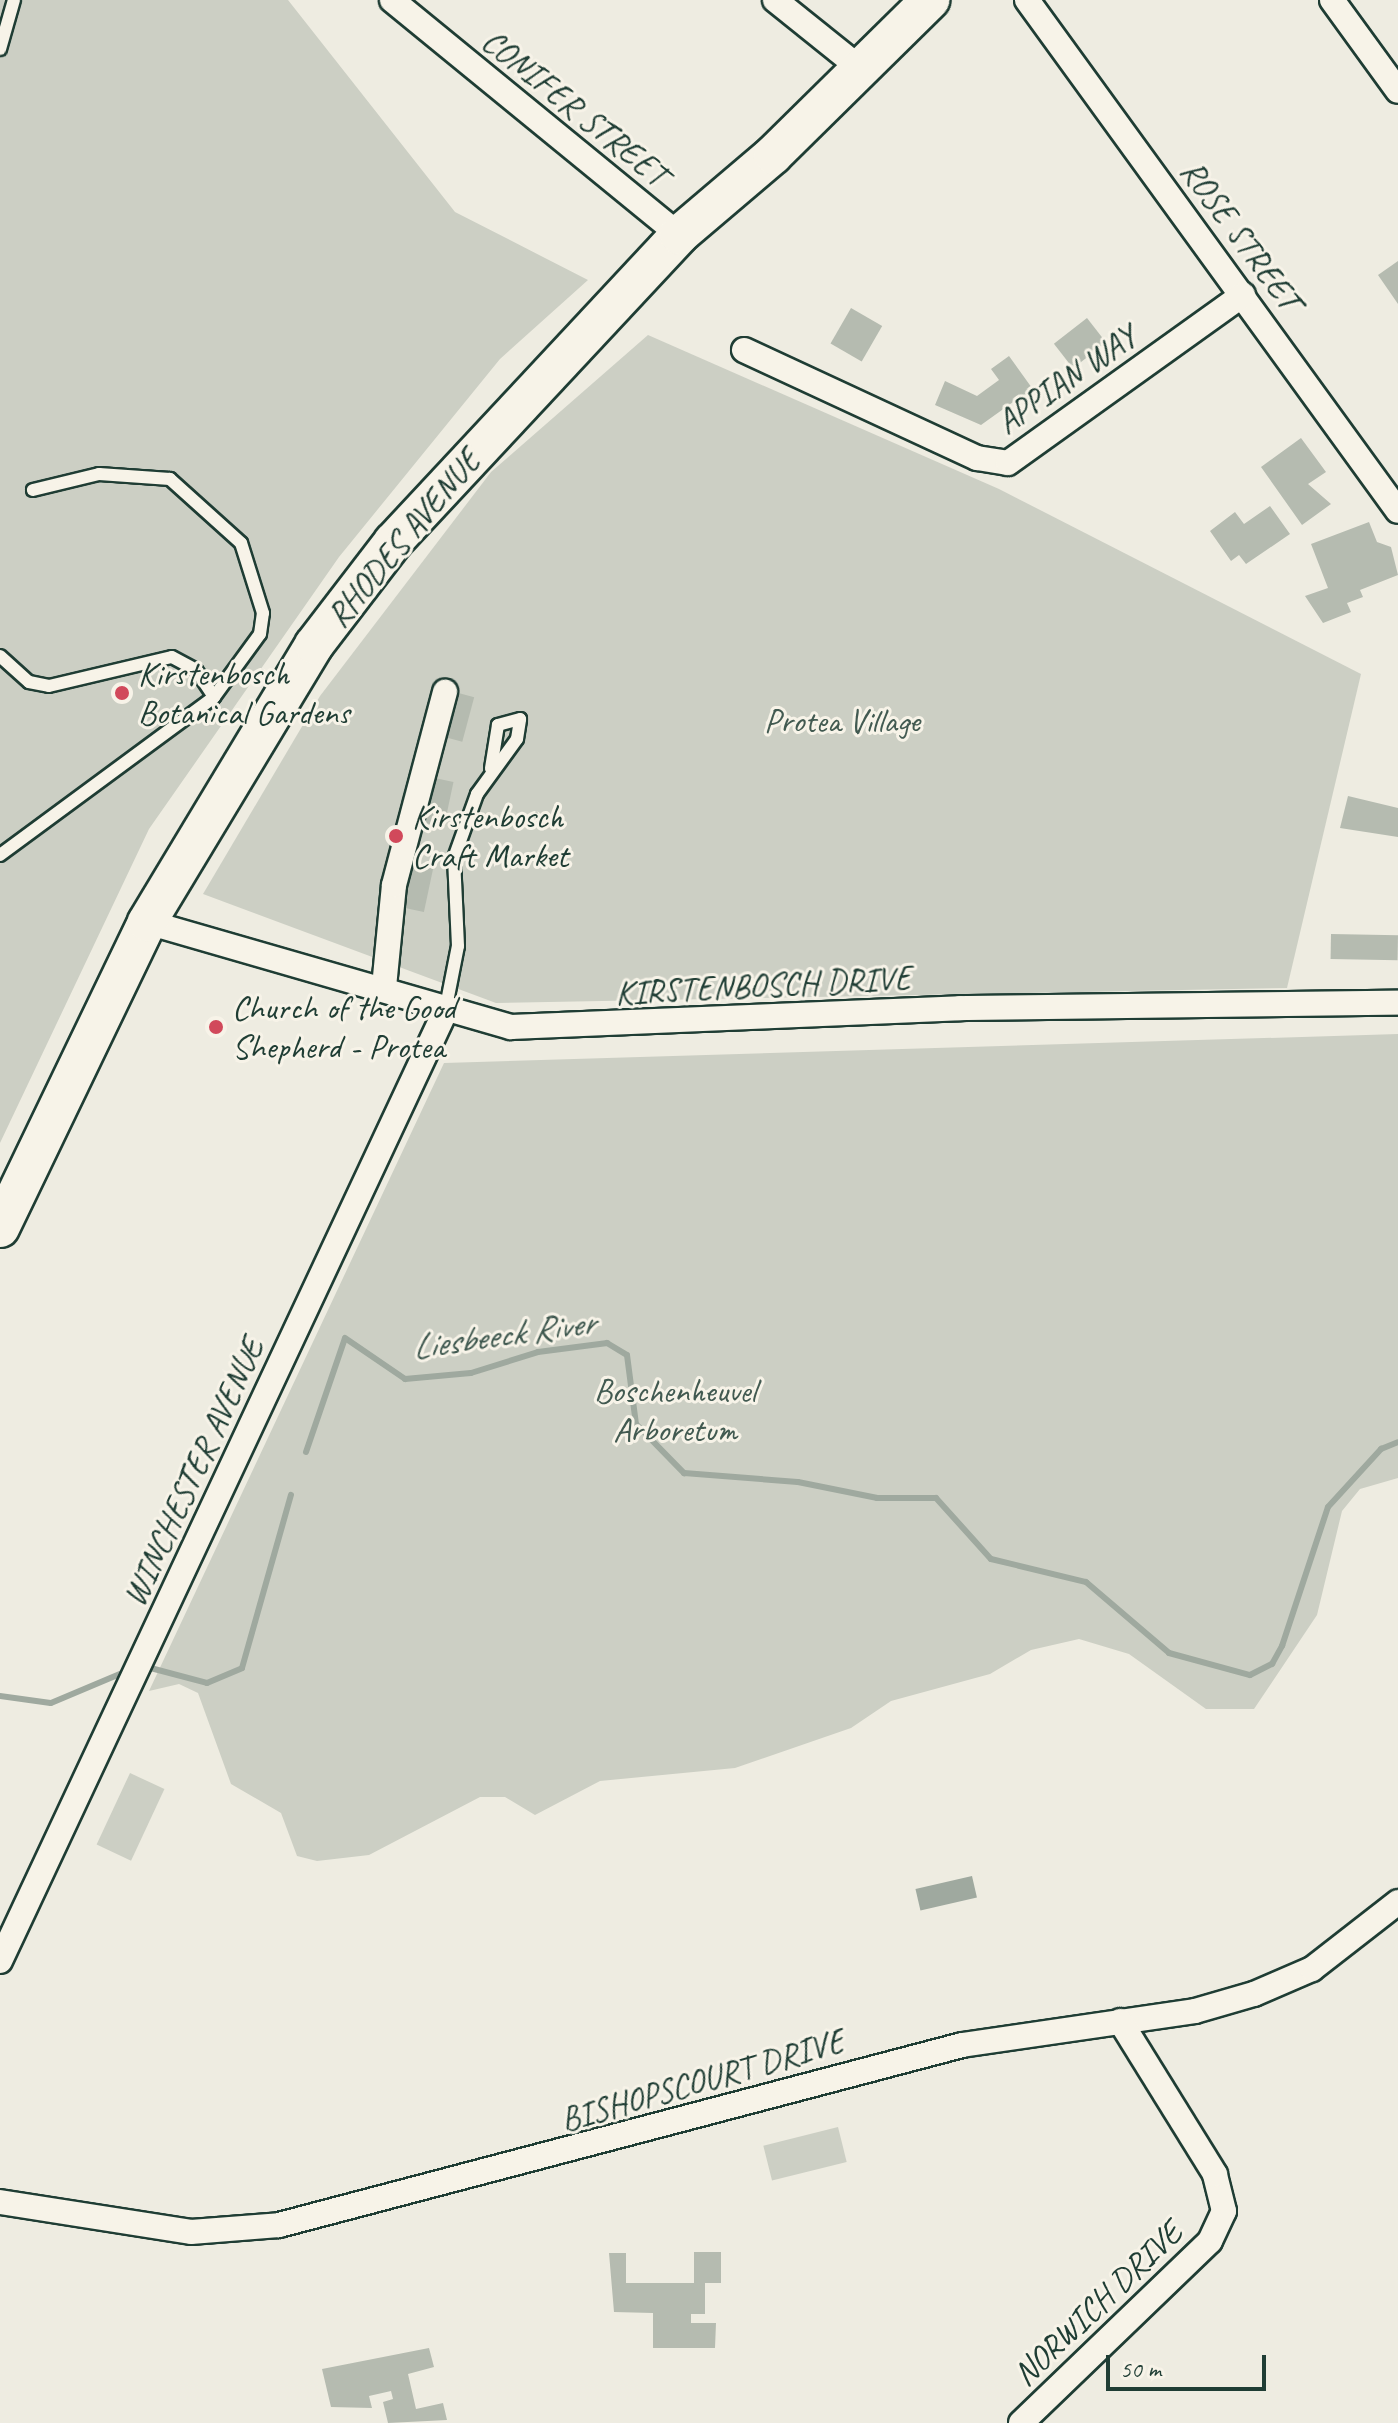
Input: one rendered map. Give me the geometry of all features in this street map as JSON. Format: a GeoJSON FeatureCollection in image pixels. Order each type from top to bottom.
{"type":"FeatureCollection","features":[{"type":"Feature","properties":{"kind":"main road","name":"RHODES AVENUE"},"geometry":{"type":"LineString","coordinates":[[0,1228],[147,922],[314,645],[393,542],[679,235],[861,69],[930,0]]}},
{"type":"Feature","properties":{"kind":"street","name":"CONIFER STREET"},"geometry":{"type":"LineString","coordinates":[[392,0],[679,235]]}},
{"type":"Feature","properties":{"kind":"street"},"geometry":{"type":"LineString","coordinates":[[775,0],[861,69]]}},
{"type":"Feature","properties":{"kind":"street","name":"ROSE STREET"},"geometry":{"type":"LineString","coordinates":[[1027,0],[1398,511]]}},
{"type":"Feature","properties":{"kind":"street"},"geometry":{"type":"LineString","coordinates":[[1332,0],[1398,91]]}},
{"type":"Feature","properties":{"kind":"street","name":"APPIAN WAY"},"geometry":{"type":"LineString","coordinates":[[744,350],[977,458],[1008,463],[1243,295]]}},
{"type":"Feature","properties":{"kind":"street"},"geometry":{"type":"LineString","coordinates":[[384,987],[394,885],[445,692]]}},
{"type":"Feature","properties":{"kind":"street","name":"KIRSTENBOSCH DRIVE"},"geometry":{"type":"LineString","coordinates":[[147,922],[384,987],[445,1012],[511,1027],[587,1029],[960,1008],[1398,1003]]}},
{"type":"Feature","properties":{"kind":"street","name":"WINCHESTER AVENUE"},"geometry":{"type":"LineString","coordinates":[[0,1961],[445,1012]]}},
{"type":"Feature","properties":{"kind":"street","name":"BISHOPSCOURT DRIVE"},"geometry":{"type":"LineString","coordinates":[[0,2202],[191,2232],[279,2225],[962,2045],[1120,2021],[1254,1994],[1312,1969],[1398,1902]]}},
{"type":"Feature","properties":{"kind":"street","name":"NORWICH DRIVE"},"geometry":{"type":"LineString","coordinates":[[1021,2423],[1210,2241],[1224,2211],[1215,2174],[1120,2021]]}},
{"type":"Feature","properties":{"kind":"lane"},"geometry":{"type":"LineString","coordinates":[[0,49],[14,0]]}},
{"type":"Feature","properties":{"kind":"lane"},"geometry":{"type":"LineString","coordinates":[[0,855],[214,697],[260,634],[260,587],[241,543],[185,491],[152,473],[99,474],[33,490]]}},
{"type":"Feature","properties":{"kind":"lane"},"geometry":{"type":"LineString","coordinates":[[0,656],[29,682],[49,686],[172,657],[196,670],[214,697]]}},
{"type":"Feature","properties":{"kind":"lane"},"geometry":{"type":"LineString","coordinates":[[445,1012],[458,946],[454,858],[491,768]]}},
{"type":"Feature","properties":{"kind":"green space","name":"Kirstenbosch Botanical Gardens"},"geometry":{"type":"Polygon","coordinates":[[[0,0],[288,0],[455,212],[588,280],[500,359],[339,557],[149,829],[0,1143],[0,0]]]}},
{"type":"Feature","properties":{"kind":"green space","name":"Protea Village"},"geometry":{"type":"Polygon","coordinates":[[[648,335],[999,489],[1361,674],[1287,988],[496,1003],[203,894],[320,696],[491,472],[648,335]]]}},
{"type":"Feature","properties":{"kind":"green space","name":"Boschenheuvel Arboretum"},"geometry":{"type":"Polygon","coordinates":[[[1398,1034],[1398,1478],[1360,1489],[1342,1511],[1317,1615],[1254,1709],[1206,1709],[1129,1654],[1079,1639],[1031,1650],[990,1674],[891,1701],[851,1728],[735,1768],[600,1781],[535,1815],[505,1797],[480,1797],[369,1855],[317,1861],[297,1856],[281,1813],[231,1784],[198,1693],[179,1684],[149,1691],[444,1063],[1398,1034]]]}},
{"type":"Feature","properties":{"kind":"green space"},"geometry":{"type":"Polygon","coordinates":[[[130,1773],[164,1789],[131,1861],[97,1845],[130,1773]]]}},
{"type":"Feature","properties":{"kind":"green space"},"geometry":{"type":"Polygon","coordinates":[[[838,2127],[847,2162],[772,2181],[763,2146],[838,2127]]]}},
{"type":"Feature","properties":{"kind":"shaded area"},"geometry":{"type":"Polygon","coordinates":[[[972,1876],[977,1897],[920,1910],[915,1889],[972,1876]]]}},
{"type":"Feature","properties":{"kind":"building"},"geometry":{"type":"Polygon","coordinates":[[[1398,261],[1398,304],[1378,275],[1398,261]]]}},
{"type":"Feature","properties":{"kind":"building"},"geometry":{"type":"Polygon","coordinates":[[[851,308],[882,326],[862,362],[830,344],[851,308]]]}},
{"type":"Feature","properties":{"kind":"building"},"geometry":{"type":"Polygon","coordinates":[[[1087,318],[1106,342],[1073,368],[1054,344],[1087,318]]]}},
{"type":"Feature","properties":{"kind":"building"},"geometry":{"type":"Polygon","coordinates":[[[1009,356],[1037,395],[1024,403],[1020,397],[981,425],[935,405],[945,381],[977,396],[999,380],[991,369],[1009,356]]]}},
{"type":"Feature","properties":{"kind":"building"},"geometry":{"type":"Polygon","coordinates":[[[1301,438],[1326,472],[1308,484],[1331,504],[1302,525],[1261,467],[1301,438]]]}},
{"type":"Feature","properties":{"kind":"building"},"geometry":{"type":"Polygon","coordinates":[[[1270,506],[1290,534],[1246,564],[1239,555],[1231,561],[1210,531],[1235,512],[1244,524],[1270,506]]]}},
{"type":"Feature","properties":{"kind":"building"},"geometry":{"type":"Polygon","coordinates":[[[1369,522],[1377,542],[1391,547],[1398,575],[1360,590],[1363,597],[1347,603],[1351,612],[1323,623],[1305,596],[1328,588],[1311,544],[1369,522]]]}},
{"type":"Feature","properties":{"kind":"building"},"geometry":{"type":"Polygon","coordinates":[[[451,691],[474,697],[462,742],[439,735],[451,691]]]}},
{"type":"Feature","properties":{"kind":"building"},"geometry":{"type":"Polygon","coordinates":[[[430,777],[453,782],[444,827],[420,822],[430,777]]]}},
{"type":"Feature","properties":{"kind":"building"},"geometry":{"type":"Polygon","coordinates":[[[1348,796],[1398,808],[1398,837],[1340,828],[1348,796]]]}},
{"type":"Feature","properties":{"kind":"building"},"geometry":{"type":"Polygon","coordinates":[[[410,862],[433,867],[424,912],[400,907],[410,862]]]}},
{"type":"Feature","properties":{"kind":"building"},"geometry":{"type":"Polygon","coordinates":[[[1331,934],[1398,935],[1398,960],[1331,959],[1331,934]]]}},
{"type":"Feature","properties":{"kind":"building"},"geometry":{"type":"Polygon","coordinates":[[[694,2252],[721,2252],[721,2283],[705,2283],[705,2314],[691,2314],[691,2323],[716,2323],[715,2348],[653,2348],[653,2313],[614,2312],[609,2253],[626,2253],[626,2283],[694,2283],[694,2252]]]}},
{"type":"Feature","properties":{"kind":"building"},"geometry":{"type":"Polygon","coordinates":[[[429,2348],[434,2367],[408,2374],[416,2409],[443,2403],[447,2420],[388,2423],[383,2402],[393,2399],[391,2391],[369,2396],[372,2408],[331,2407],[322,2369],[429,2348]]]}},
{"type":"Feature","properties":{"kind":"waterway","name":"Liesbeeck River"},"geometry":{"type":"LineString","coordinates":[[306,1452],[345,1338],[405,1379],[471,1373],[538,1352],[607,1343],[627,1355],[636,1424],[684,1473],[798,1482],[877,1498],[936,1498],[991,1559],[1086,1582],[1169,1653],[1250,1675],[1272,1664],[1282,1646],[1328,1507],[1381,1449],[1398,1442]]}},
{"type":"Feature","properties":{"kind":"waterway"},"geometry":{"type":"LineString","coordinates":[[143,1666],[207,1683],[242,1668],[291,1495]]}},
{"type":"Feature","properties":{"kind":"waterway"},"geometry":{"type":"LineString","coordinates":[[0,1696],[51,1703],[129,1670]]}},
{"type":"Feature","properties":{"kind":"place","name":"Kirstenbosch Botanical Gardens"},"geometry":{"type":"Point","coordinates":[122,693]}},
{"type":"Feature","properties":{"kind":"place","name":"Kirstenbosch Craft Market"},"geometry":{"type":"Point","coordinates":[396,836]}},
{"type":"Feature","properties":{"kind":"place","name":"Church of the Good Shepherd - Protea"},"geometry":{"type":"Point","coordinates":[216,1027]}}]}
